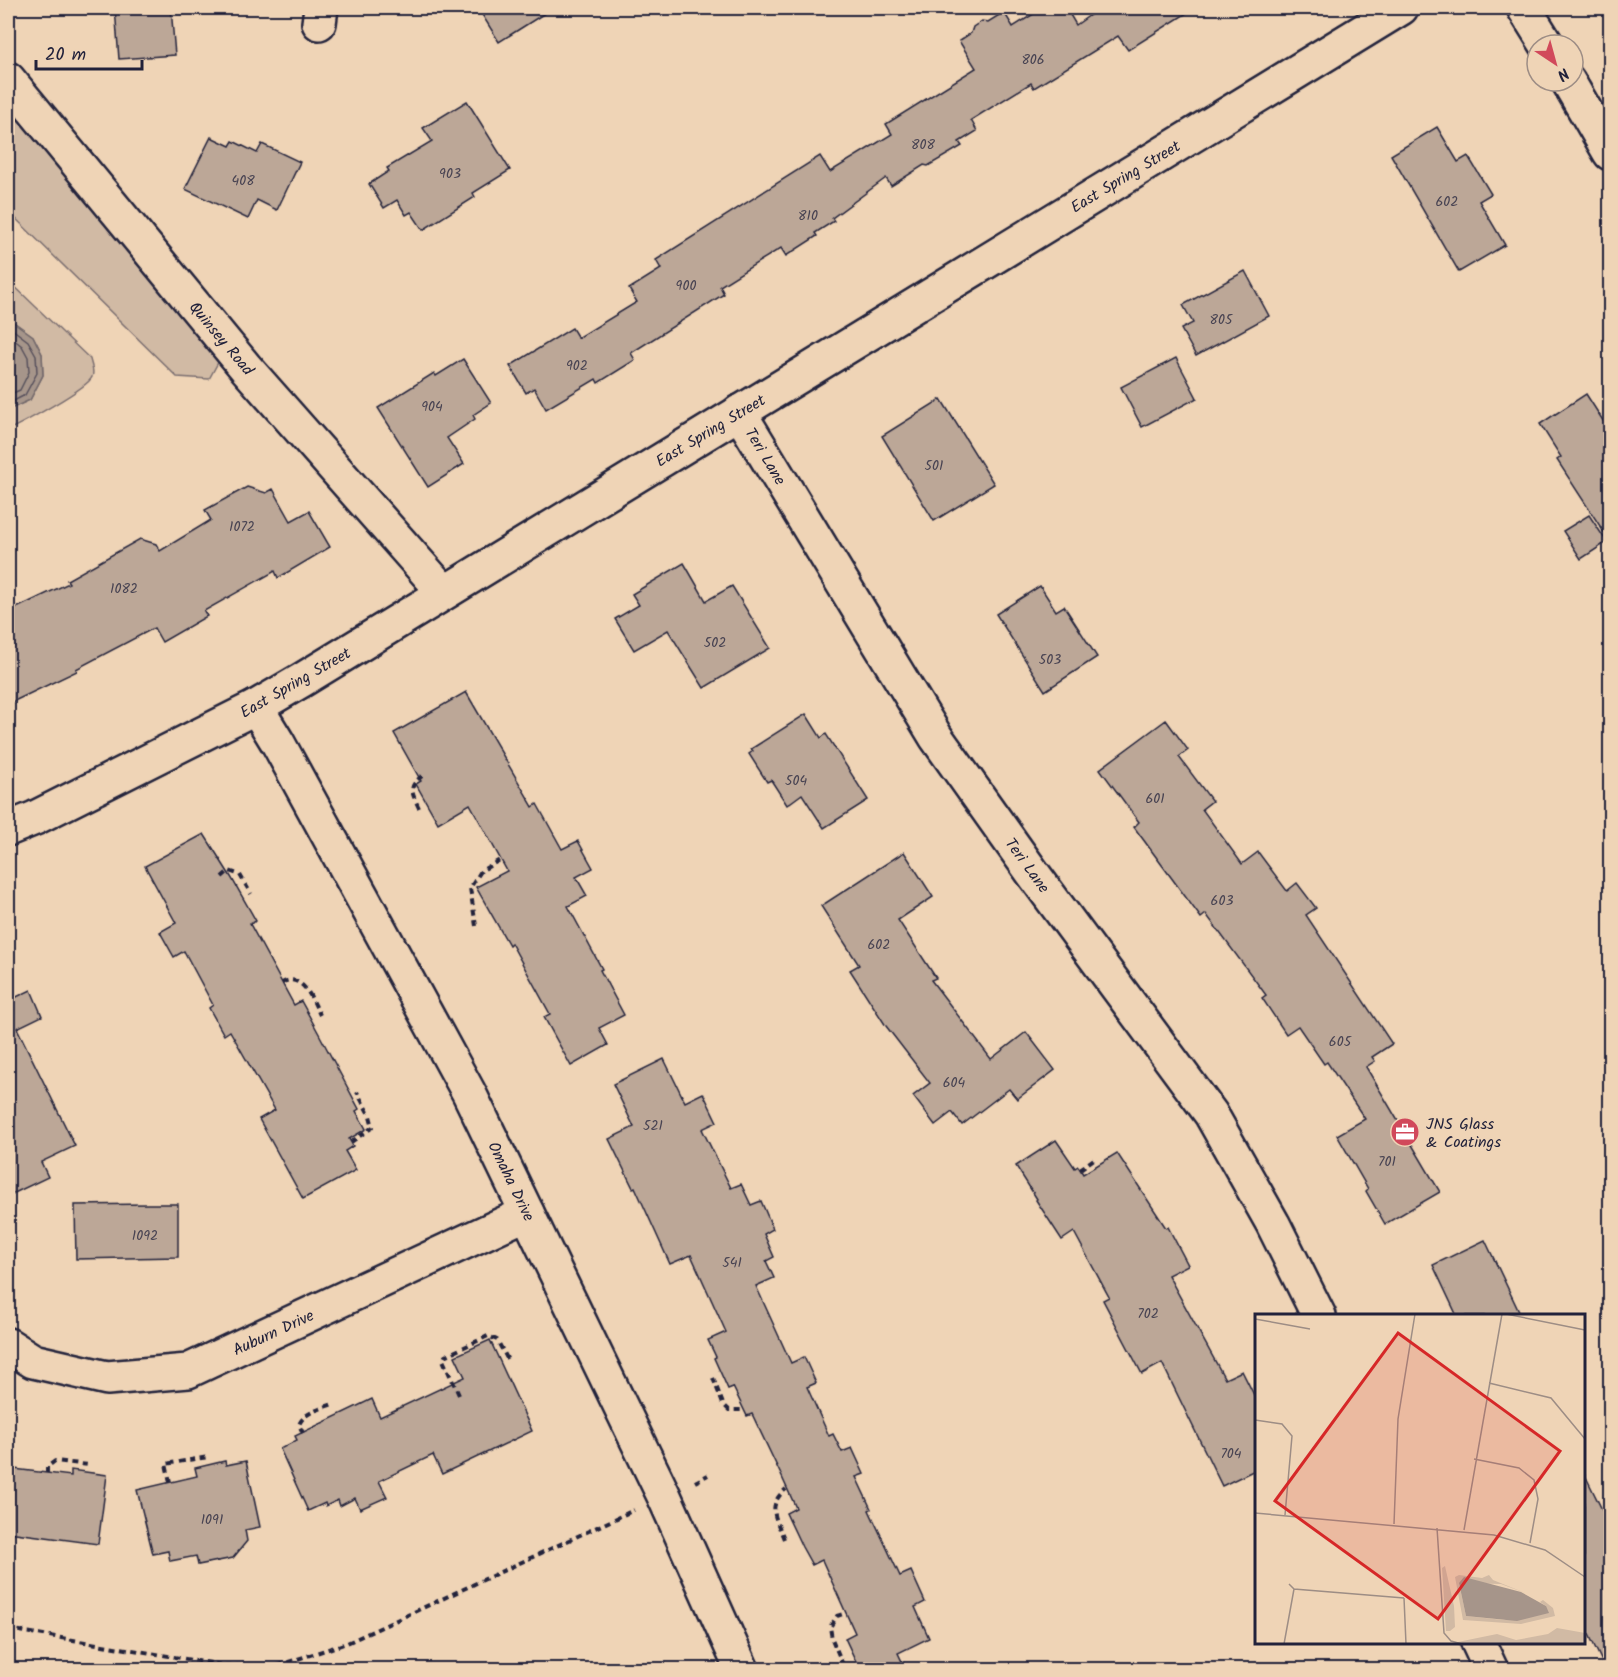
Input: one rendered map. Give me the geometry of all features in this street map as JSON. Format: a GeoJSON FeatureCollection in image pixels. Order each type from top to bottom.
{"type":"FeatureCollection","features":[{"type":"Feature","properties":{"kind":"street","name":"East Spring Street"},"geometry":{"type":"LineString","coordinates":[[8,830],[256,706],[1401,8]]}},
{"type":"Feature","properties":{"kind":"street"},"geometry":{"type":"LineString","coordinates":[[1524,8],[1540,33]]}},
{"type":"Feature","properties":{"kind":"street","name":"Quinsey Road"},"geometry":{"type":"LineString","coordinates":[[8,79],[246,368],[444,592]]}},
{"type":"Feature","properties":{"kind":"street"},"geometry":{"type":"LineString","coordinates":[[1575,93],[1611,153]]}},
{"type":"Feature","properties":{"kind":"street","name":"Teri Lane"},"geometry":{"type":"LineString","coordinates":[[739,412],[936,737],[1210,1114],[1273,1224],[1318,1314]]}},
{"type":"Feature","properties":{"kind":"street","name":"Omaha Drive"},"geometry":{"type":"LineString","coordinates":[[256,706],[469,1093],[664,1496],[742,1670]]}},
{"type":"Feature","properties":{"kind":"street","name":"Auburn Drive"},"geometry":{"type":"LineString","coordinates":[[8,1345],[33,1361],[107,1377],[188,1371],[527,1213]]}},
{"type":"Feature","properties":{"kind":"street"},"geometry":{"type":"LineString","coordinates":[[1479,1644],[1491,1670]]}},
{"type":"Feature","properties":{"kind":"path"},"geometry":{"type":"LineString","coordinates":[[419,808],[411,791],[412,786],[415,780],[426,773]]}},
{"type":"Feature","properties":{"kind":"path"},"geometry":{"type":"LineString","coordinates":[[476,926],[470,888],[481,870],[501,860]]}},
{"type":"Feature","properties":{"kind":"path"},"geometry":{"type":"LineString","coordinates":[[222,877],[229,871],[240,875],[251,894]]}},
{"type":"Feature","properties":{"kind":"path"},"geometry":{"type":"LineString","coordinates":[[282,983],[295,980],[302,985],[320,1015]]}},
{"type":"Feature","properties":{"kind":"path"},"geometry":{"type":"LineString","coordinates":[[351,1142],[374,1127],[357,1092]]}},
{"type":"Feature","properties":{"kind":"path"},"geometry":{"type":"LineString","coordinates":[[1080,1169],[1097,1157]]}},
{"type":"Feature","properties":{"kind":"path"},"geometry":{"type":"LineString","coordinates":[[459,1395],[443,1360],[445,1356],[488,1336],[497,1340],[509,1362]]}},
{"type":"Feature","properties":{"kind":"path"},"geometry":{"type":"LineString","coordinates":[[713,1378],[723,1404],[729,1410],[744,1410]]}},
{"type":"Feature","properties":{"kind":"path"},"geometry":{"type":"LineString","coordinates":[[303,1433],[299,1425],[301,1420],[335,1403]]}},
{"type":"Feature","properties":{"kind":"path"},"geometry":{"type":"LineString","coordinates":[[170,1482],[166,1464],[208,1457]]}},
{"type":"Feature","properties":{"kind":"path"},"geometry":{"type":"LineString","coordinates":[[46,1473],[47,1467],[55,1461],[88,1465]]}},
{"type":"Feature","properties":{"kind":"path"},"geometry":{"type":"LineString","coordinates":[[784,1539],[773,1505],[786,1489]]}},
{"type":"Feature","properties":{"kind":"path"},"geometry":{"type":"LineString","coordinates":[[8,1629],[222,1665],[273,1667],[346,1643],[640,1507]]}},
{"type":"Feature","properties":{"kind":"path"},"geometry":{"type":"LineString","coordinates":[[843,1665],[832,1639],[830,1627],[837,1617],[846,1613]]}},
{"type":"Feature","properties":{"kind":"shaded area"},"geometry":{"type":"Polygon","coordinates":[[[8,99],[222,355],[209,379],[177,377],[8,211],[8,99]]]}},
{"type":"Feature","properties":{"kind":"shaded area"},"geometry":{"type":"Polygon","coordinates":[[[8,280],[90,359],[93,373],[88,382],[79,389],[8,430],[8,410],[30,400],[43,375],[42,354],[33,336],[8,318],[8,280]]]}},
{"type":"Feature","properties":{"kind":"water"},"geometry":{"type":"Polygon","coordinates":[[[8,318],[33,336],[42,354],[43,375],[30,400],[8,410],[8,318]]]}},
{"type":"Feature","properties":{"kind":"building"},"geometry":{"type":"Polygon","coordinates":[[[115,8],[171,8],[175,55],[119,59],[115,8]]]}},
{"type":"Feature","properties":{"kind":"building"},"geometry":{"type":"Polygon","coordinates":[[[478,8],[553,8],[499,42],[478,8]]]}},
{"type":"Feature","properties":{"kind":"building"},"geometry":{"type":"Polygon","coordinates":[[[1043,8],[1066,8],[1076,25],[1100,8],[1195,8],[1128,50],[1118,36],[1034,88],[1031,83],[971,120],[977,131],[959,142],[962,146],[928,166],[924,165],[891,186],[886,178],[832,218],[834,221],[815,233],[817,236],[786,256],[781,248],[720,286],[724,294],[631,353],[635,360],[598,383],[596,379],[546,409],[534,388],[526,393],[510,366],[572,328],[578,338],[637,302],[629,289],[661,269],[656,260],[820,156],[830,172],[892,134],[886,124],[976,68],[959,41],[971,33],[973,27],[982,21],[988,22],[1004,12],[1013,27],[1043,8]]]}},
{"type":"Feature","properties":{"kind":"building"},"geometry":{"type":"Polygon","coordinates":[[[467,101],[510,170],[473,193],[475,197],[423,230],[411,212],[406,215],[397,200],[384,208],[369,184],[389,171],[387,168],[432,141],[423,128],[467,101]]]}},
{"type":"Feature","properties":{"kind":"building"},"geometry":{"type":"Polygon","coordinates":[[[1437,127],[1458,162],[1468,156],[1491,194],[1479,201],[1505,245],[1459,272],[1391,155],[1437,127]]]}},
{"type":"Feature","properties":{"kind":"building"},"geometry":{"type":"Polygon","coordinates":[[[211,137],[230,146],[233,141],[257,153],[262,144],[300,162],[277,210],[257,200],[248,219],[185,189],[211,137]]]}},
{"type":"Feature","properties":{"kind":"building"},"geometry":{"type":"Polygon","coordinates":[[[1245,271],[1269,316],[1196,356],[1181,329],[1193,323],[1183,305],[1245,271]]]}},
{"type":"Feature","properties":{"kind":"building"},"geometry":{"type":"Polygon","coordinates":[[[1176,358],[1197,398],[1142,427],[1121,387],[1176,358]]]}},
{"type":"Feature","properties":{"kind":"building"},"geometry":{"type":"Polygon","coordinates":[[[463,359],[491,403],[473,415],[475,419],[447,438],[464,464],[428,487],[378,408],[434,373],[436,376],[463,359]]]}},
{"type":"Feature","properties":{"kind":"building"},"geometry":{"type":"Polygon","coordinates":[[[1586,394],[1611,433],[1611,543],[1557,460],[1561,457],[1540,424],[1586,394]]]}},
{"type":"Feature","properties":{"kind":"building"},"geometry":{"type":"Polygon","coordinates":[[[941,399],[994,484],[934,521],[882,436],[941,399]]]}},
{"type":"Feature","properties":{"kind":"building"},"geometry":{"type":"Polygon","coordinates":[[[247,487],[266,493],[273,489],[291,521],[309,511],[330,547],[278,578],[275,571],[204,611],[207,616],[162,642],[154,628],[76,669],[77,671],[8,704],[8,612],[69,583],[67,580],[140,539],[156,544],[160,551],[211,520],[205,510],[247,487]]]}},
{"type":"Feature","properties":{"kind":"building"},"geometry":{"type":"Polygon","coordinates":[[[1589,515],[1607,542],[1581,559],[1563,531],[1589,515]]]}},
{"type":"Feature","properties":{"kind":"building"},"geometry":{"type":"Polygon","coordinates":[[[684,563],[706,601],[732,586],[770,648],[704,688],[668,630],[634,650],[615,619],[639,605],[632,594],[684,563]]]}},
{"type":"Feature","properties":{"kind":"building"},"geometry":{"type":"Polygon","coordinates":[[[1040,586],[1056,611],[1064,606],[1097,657],[1045,691],[996,614],[1040,586]]]}},
{"type":"Feature","properties":{"kind":"building"},"geometry":{"type":"Polygon","coordinates":[[[466,692],[533,807],[537,804],[562,849],[578,841],[593,868],[576,877],[587,896],[568,906],[624,1015],[599,1028],[608,1045],[571,1066],[544,1017],[550,1014],[511,943],[509,945],[476,887],[507,871],[470,804],[438,823],[416,784],[421,781],[394,733],[466,692]]]}},
{"type":"Feature","properties":{"kind":"building"},"geometry":{"type":"Polygon","coordinates":[[[806,714],[821,738],[826,734],[868,800],[824,828],[802,794],[787,805],[771,780],[767,782],[749,754],[753,751],[751,749],[806,714]]]}},
{"type":"Feature","properties":{"kind":"building"},"geometry":{"type":"Polygon","coordinates":[[[1166,720],[1188,750],[1179,757],[1212,801],[1202,809],[1242,864],[1258,852],[1287,891],[1297,883],[1316,908],[1306,915],[1392,1044],[1372,1057],[1375,1061],[1366,1067],[1440,1192],[1385,1224],[1337,1135],[1365,1119],[1327,1062],[1324,1064],[1298,1026],[1286,1034],[1262,998],[1266,995],[1206,914],[1201,918],[1134,827],[1139,822],[1100,769],[1166,720]]]}},
{"type":"Feature","properties":{"kind":"building"},"geometry":{"type":"Polygon","coordinates":[[[204,834],[256,921],[250,924],[294,1005],[301,1001],[359,1109],[356,1111],[366,1129],[349,1139],[353,1146],[345,1151],[356,1170],[303,1199],[259,1119],[275,1110],[230,1031],[224,1035],[209,1008],[213,1005],[184,951],[174,957],[160,932],[176,923],[145,866],[204,834]]]}},
{"type":"Feature","properties":{"kind":"building"},"geometry":{"type":"Polygon","coordinates":[[[904,852],[933,897],[898,920],[936,978],[931,980],[991,1059],[1026,1032],[1055,1070],[1017,1099],[1009,1089],[962,1125],[952,1112],[935,1125],[913,1096],[930,1083],[886,1026],[850,970],[859,965],[821,906],[904,852]]]}},
{"type":"Feature","properties":{"kind":"building"},"geometry":{"type":"Polygon","coordinates":[[[31,990],[42,1016],[17,1028],[75,1146],[41,1162],[48,1177],[8,1196],[8,1001],[31,990]]]}},
{"type":"Feature","properties":{"kind":"building"},"geometry":{"type":"Polygon","coordinates":[[[664,1059],[685,1102],[703,1093],[717,1122],[702,1129],[731,1188],[741,1184],[751,1205],[761,1201],[773,1229],[764,1234],[774,1257],[766,1261],[774,1278],[756,1286],[791,1363],[804,1357],[816,1383],[807,1387],[829,1436],[833,1434],[842,1452],[852,1448],[864,1474],[856,1477],[900,1576],[911,1571],[925,1602],[915,1607],[929,1638],[898,1653],[906,1670],[860,1670],[845,1638],[855,1633],[822,1560],[812,1565],[802,1547],[786,1513],[796,1508],[781,1475],[752,1414],[747,1416],[733,1387],[728,1389],[714,1358],[716,1357],[708,1340],[726,1332],[691,1255],[670,1264],[635,1187],[633,1188],[609,1139],[634,1127],[613,1084],[664,1059]]]}},
{"type":"Feature","properties":{"kind":"building"},"geometry":{"type":"Polygon","coordinates":[[[1056,1140],[1075,1168],[1078,1166],[1083,1174],[1117,1153],[1166,1228],[1168,1227],[1188,1265],[1168,1275],[1225,1379],[1242,1371],[1255,1397],[1255,1470],[1222,1486],[1162,1363],[1142,1374],[1103,1300],[1109,1297],[1074,1232],[1062,1240],[1016,1166],[1056,1140]]]}},
{"type":"Feature","properties":{"kind":"building"},"geometry":{"type":"Polygon","coordinates":[[[178,1204],[178,1257],[76,1259],[75,1205],[178,1204]]]}},
{"type":"Feature","properties":{"kind":"building"},"geometry":{"type":"Polygon","coordinates":[[[1485,1240],[1520,1314],[1456,1314],[1433,1265],[1485,1240]]]}},
{"type":"Feature","properties":{"kind":"building"},"geometry":{"type":"Polygon","coordinates":[[[490,1340],[532,1431],[442,1474],[433,1455],[379,1481],[387,1497],[360,1509],[355,1498],[340,1506],[338,1500],[308,1511],[280,1449],[297,1440],[295,1436],[372,1399],[380,1417],[465,1377],[455,1356],[490,1340]]]}},
{"type":"Feature","properties":{"kind":"building"},"geometry":{"type":"Polygon","coordinates":[[[225,1461],[226,1465],[246,1461],[260,1527],[245,1530],[247,1541],[233,1558],[198,1565],[196,1556],[170,1561],[168,1551],[153,1554],[137,1490],[197,1476],[195,1468],[225,1461]]]}},
{"type":"Feature","properties":{"kind":"building"},"geometry":{"type":"Polygon","coordinates":[[[14,1469],[71,1476],[71,1470],[107,1475],[98,1544],[8,1532],[14,1469]]]}},
{"type":"Feature","properties":{"kind":"building"},"geometry":{"type":"Polygon","coordinates":[[[1585,1475],[1611,1528],[1611,1670],[1606,1670],[1585,1626],[1585,1475]]]}},
{"type":"Feature","properties":{"kind":"place","name":"JNS Glass & Coatings"},"geometry":{"type":"Point","coordinates":[1405,1132]}}]}
